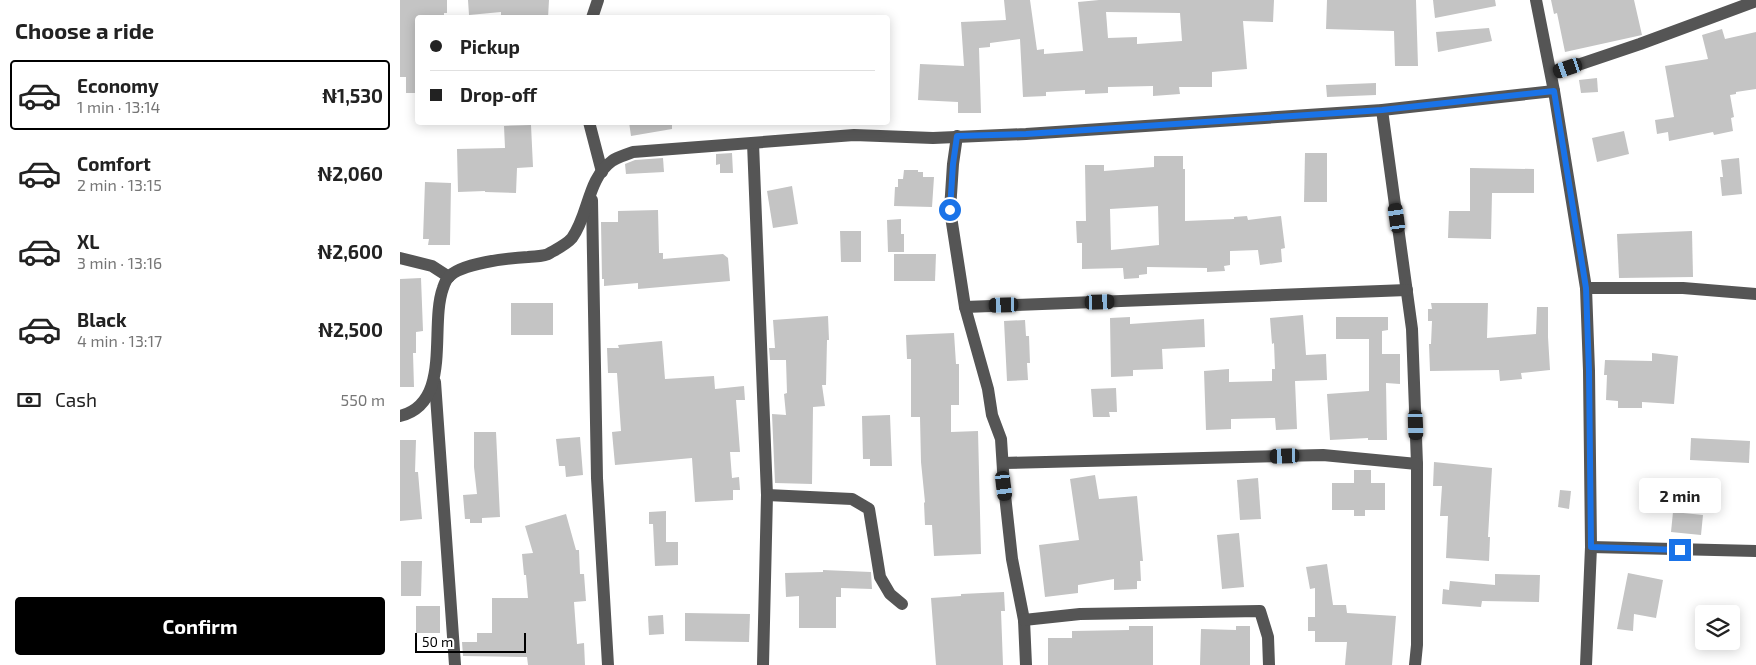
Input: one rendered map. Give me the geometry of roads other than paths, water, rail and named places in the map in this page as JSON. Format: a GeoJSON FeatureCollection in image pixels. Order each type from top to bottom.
{"type":"FeatureCollection","features":[{"type":"Feature","properties":{"kind":"street"},"geometry":{"type":"LineString","coordinates":[[593,15],[598,0]]}},
{"type":"Feature","properties":{"kind":"street"},"geometry":{"type":"LineString","coordinates":[[1536,0],[1554,91],[1586,288],[1591,547],[1586,665]]}},
{"type":"Feature","properties":{"kind":"street"},"geometry":{"type":"LineString","coordinates":[[1551,74],[1658,38],[1756,1]]}},
{"type":"Feature","properties":{"kind":"street"},"geometry":{"type":"LineString","coordinates":[[455,665],[435,377],[439,308],[443,290],[449,276],[471,266],[502,259],[547,255],[571,239],[585,211],[592,188],[612,161],[633,152],[854,135],[933,138],[1026,134],[1382,110],[1554,91]]}},
{"type":"Feature","properties":{"kind":"street"},"geometry":{"type":"LineString","coordinates":[[1382,110],[1412,329],[1417,464],[1417,645],[1415,665]]}},
{"type":"Feature","properties":{"kind":"street"},"geometry":{"type":"LineString","coordinates":[[590,125],[602,172]]}},
{"type":"Feature","properties":{"kind":"street"},"geometry":{"type":"LineString","coordinates":[[957,136],[950,210],[966,307],[988,389],[992,415],[1001,439],[1012,560],[1024,620],[1026,665]]}},
{"type":"Feature","properties":{"kind":"street"},"geometry":{"type":"LineString","coordinates":[[753,143],[767,495],[763,665]]}},
{"type":"Feature","properties":{"kind":"street"},"geometry":{"type":"LineString","coordinates":[[592,188],[597,478],[608,665]]}},
{"type":"Feature","properties":{"kind":"street"},"geometry":{"type":"LineString","coordinates":[[571,239],[593,249]]}},
{"type":"Feature","properties":{"kind":"street"},"geometry":{"type":"LineString","coordinates":[[400,258],[432,266],[449,276]]}},
{"type":"Feature","properties":{"kind":"street"},"geometry":{"type":"LineString","coordinates":[[1586,288],[1683,288],[1756,294]]}},
{"type":"Feature","properties":{"kind":"street"},"geometry":{"type":"LineString","coordinates":[[966,307],[1407,290]]}},
{"type":"Feature","properties":{"kind":"street"},"geometry":{"type":"LineString","coordinates":[[400,416],[420,407],[435,377]]}},
{"type":"Feature","properties":{"kind":"street"},"geometry":{"type":"LineString","coordinates":[[1003,463],[1323,455],[1417,464]]}},
{"type":"Feature","properties":{"kind":"street"},"geometry":{"type":"LineString","coordinates":[[767,495],[852,500],[869,509],[880,577],[890,594],[902,604]]}},
{"type":"Feature","properties":{"kind":"street"},"geometry":{"type":"LineString","coordinates":[[1591,547],[1720,552],[1756,551]]}},
{"type":"Feature","properties":{"kind":"street"},"geometry":{"type":"LineString","coordinates":[[1024,620],[1080,614],[1260,611],[1268,637],[1269,665]]}}]}
